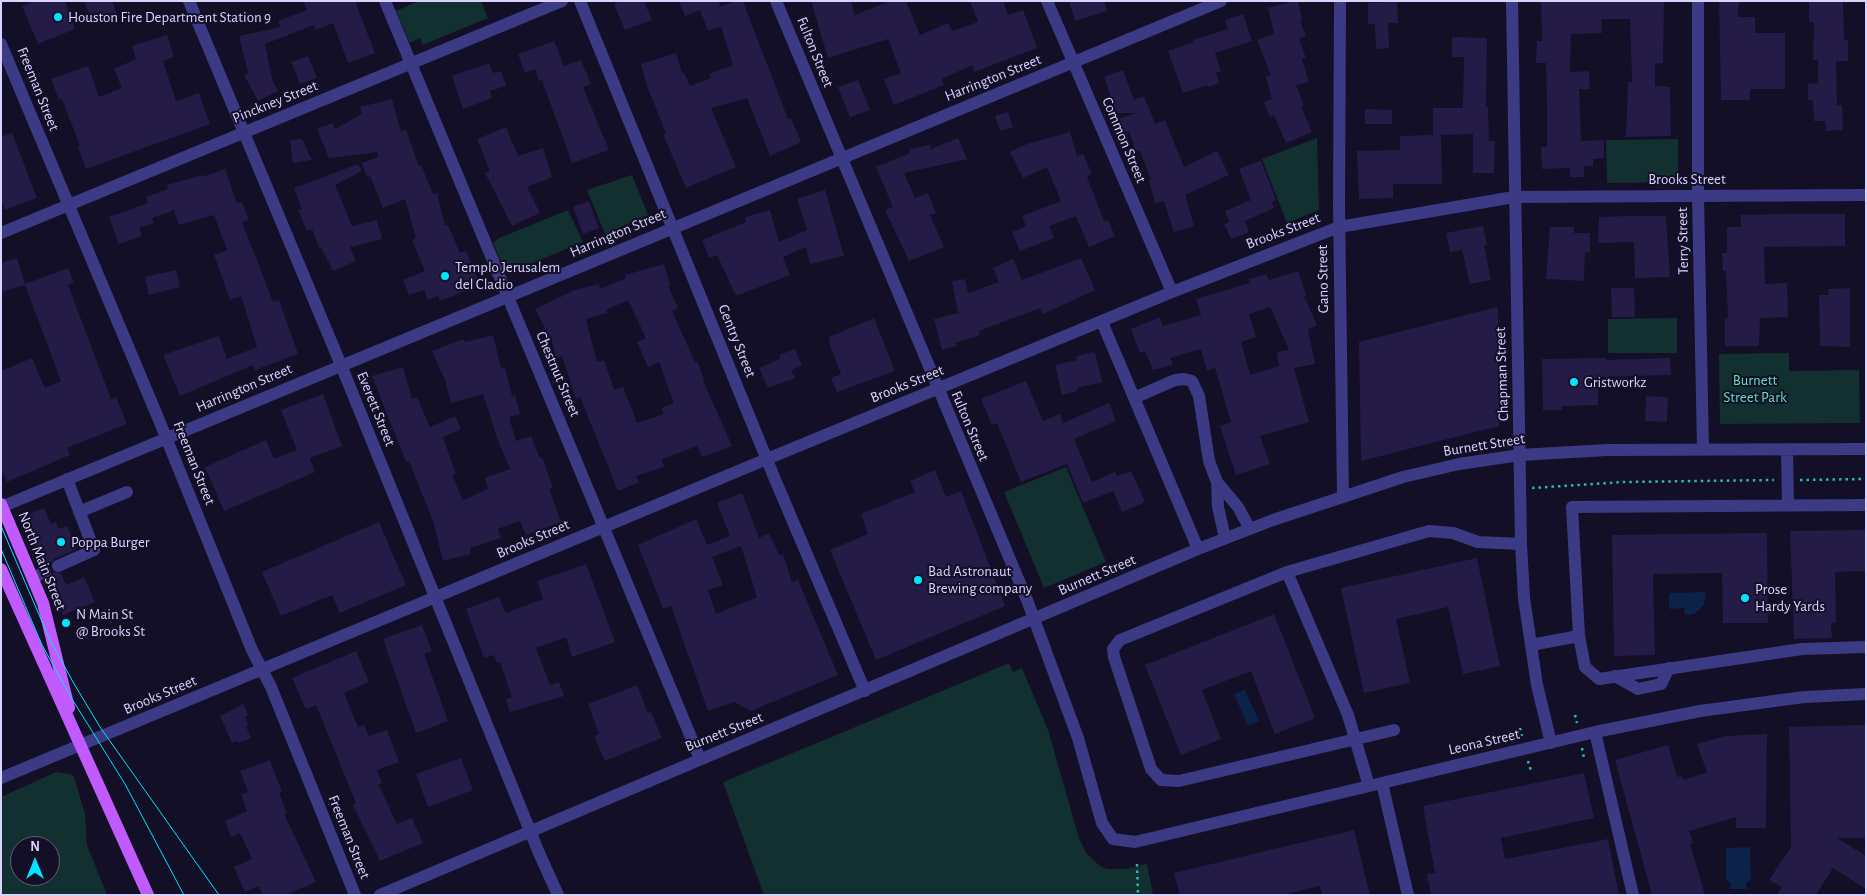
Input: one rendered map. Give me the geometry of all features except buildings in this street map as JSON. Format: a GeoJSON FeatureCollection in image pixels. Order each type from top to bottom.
{"type":"FeatureCollection","features":[{"type":"Feature","properties":{"kind":"main road","name":"North Main Street"},"geometry":{"type":"LineString","coordinates":[[2,506],[43,603],[54,638],[65,694],[81,746]]}},
{"type":"Feature","properties":{"kind":"main road","name":"North Main Street"},"geometry":{"type":"LineString","coordinates":[[1,569],[148,895]]}},
{"type":"Feature","properties":{"kind":"street","name":"Everett Street"},"geometry":{"type":"LineString","coordinates":[[189,1],[341,365],[558,895]]}},
{"type":"Feature","properties":{"kind":"street","name":"Chestnut Street"},"geometry":{"type":"LineString","coordinates":[[385,1],[700,760]]}},
{"type":"Feature","properties":{"kind":"street","name":"Pinckney Street"},"geometry":{"type":"LineString","coordinates":[[1,233],[562,1]]}},
{"type":"Feature","properties":{"kind":"street","name":"Gentry Street"},"geometry":{"type":"LineString","coordinates":[[580,1],[674,227],[767,459],[865,691]]}},
{"type":"Feature","properties":{"kind":"street","name":"Fulton Street"},"geometry":{"type":"LineString","coordinates":[[776,1],[1034,620],[1078,738],[1102,823],[1113,839]]}},
{"type":"Feature","properties":{"kind":"street","name":"Common Street"},"geometry":{"type":"LineString","coordinates":[[1047,1],[1172,292]]}},
{"type":"Feature","properties":{"kind":"street","name":"Harrington Street"},"geometry":{"type":"LineString","coordinates":[[2,506],[1221,1]]}},
{"type":"Feature","properties":{"kind":"street","name":"Gano Street"},"geometry":{"type":"LineString","coordinates":[[1340,1],[1339,227],[1343,497]]}},
{"type":"Feature","properties":{"kind":"street","name":"Chapman Street"},"geometry":{"type":"LineString","coordinates":[[1512,1],[1521,544],[1524,598],[1537,685],[1551,743]]}},
{"type":"Feature","properties":{"kind":"street","name":"Terry Street"},"geometry":{"type":"LineString","coordinates":[[1698,1],[1698,195],[1703,450]]}},
{"type":"Feature","properties":{"kind":"street","name":"Freeman Street"},"geometry":{"type":"LineString","coordinates":[[1,44],[166,438],[252,650],[264,669],[355,895]]}},
{"type":"Feature","properties":{"kind":"street","name":"Brooks Street"},"geometry":{"type":"LineString","coordinates":[[1,778],[1172,292],[1339,227],[1514,197],[1866,195]]}},
{"type":"Feature","properties":{"kind":"street"},"geometry":{"type":"LineString","coordinates":[[1102,322],[1198,549]]}},
{"type":"Feature","properties":{"kind":"street"},"geometry":{"type":"LineString","coordinates":[[1134,398],[1175,380],[1192,381],[1199,396],[1209,461],[1217,482],[1218,507],[1225,538]]}},
{"type":"Feature","properties":{"kind":"street"},"geometry":{"type":"LineString","coordinates":[[1787,449],[1788,505]]}},
{"type":"Feature","properties":{"kind":"street","name":"Burnett Street"},"geometry":{"type":"LineString","coordinates":[[380,895],[530,830],[1034,620],[1198,549],[1250,529],[1403,477],[1459,464],[1520,455],[1607,450],[1866,449]]}},
{"type":"Feature","properties":{"kind":"street"},"geometry":{"type":"LineString","coordinates":[[58,566],[94,550],[66,479]]}},
{"type":"Feature","properties":{"kind":"street"},"geometry":{"type":"LineString","coordinates":[[1217,482],[1238,507],[1250,529]]}},
{"type":"Feature","properties":{"kind":"street"},"geometry":{"type":"LineString","coordinates":[[79,512],[127,492]]}},
{"type":"Feature","properties":{"kind":"street"},"geometry":{"type":"LineString","coordinates":[[1866,505],[1572,507],[1579,636],[1585,667],[1599,679],[1802,649],[1866,647]]}},
{"type":"Feature","properties":{"kind":"street"},"geometry":{"type":"LineString","coordinates":[[1394,730],[1179,781],[1161,780],[1151,769],[1113,649],[1120,640],[1287,572],[1429,531],[1453,533],[1478,542],[1521,544]]}},
{"type":"Feature","properties":{"kind":"street"},"geometry":{"type":"LineString","coordinates":[[33,578],[46,572]]}},
{"type":"Feature","properties":{"kind":"street"},"geometry":{"type":"LineString","coordinates":[[1287,572],[1348,715],[1369,786]]}},
{"type":"Feature","properties":{"kind":"street"},"geometry":{"type":"LineString","coordinates":[[1531,645],[1579,636]]}},
{"type":"Feature","properties":{"kind":"street","name":"Leona Street"},"geometry":{"type":"LineString","coordinates":[[1113,839],[1135,842],[1595,732],[1700,711],[1804,697],[1866,694]]}},
{"type":"Feature","properties":{"kind":"street"},"geometry":{"type":"LineString","coordinates":[[1595,732],[1633,895]]}},
{"type":"Feature","properties":{"kind":"street"},"geometry":{"type":"LineString","coordinates":[[1382,783],[1408,895]]}},
{"type":"Feature","properties":{"kind":"path"},"geometry":{"type":"LineString","coordinates":[[1521,489],[1624,482],[1866,479]]}},
{"type":"Feature","properties":{"kind":"path"},"geometry":{"type":"LineString","coordinates":[[1137,864],[1138,895]]}},
{"type":"Feature","properties":{"kind":"green space"},"geometry":{"type":"Polygon","coordinates":[[[419,1],[481,1],[488,18],[423,45],[420,38],[410,43],[396,11],[419,1]]]}},
{"type":"Feature","properties":{"kind":"green space"},"geometry":{"type":"Polygon","coordinates":[[[1317,138],[1319,210],[1287,223],[1262,159],[1317,138]]]}},
{"type":"Feature","properties":{"kind":"green space"},"geometry":{"type":"Polygon","coordinates":[[[1678,139],[1678,182],[1607,183],[1606,140],[1678,139]]]}},
{"type":"Feature","properties":{"kind":"green space"},"geometry":{"type":"Polygon","coordinates":[[[632,175],[648,215],[605,234],[587,190],[632,175]]]}},
{"type":"Feature","properties":{"kind":"green space"},"geometry":{"type":"Polygon","coordinates":[[[568,210],[583,242],[506,274],[493,243],[499,238],[568,210]]]}},
{"type":"Feature","properties":{"kind":"green space"},"geometry":{"type":"Polygon","coordinates":[[[1677,318],[1677,353],[1608,353],[1608,319],[1677,318]]]}},
{"type":"Feature","properties":{"kind":"green space","name":"Burnett Street Park"},"geometry":{"type":"Polygon","coordinates":[[[1789,353],[1789,371],[1859,370],[1860,423],[1720,424],[1719,354],[1789,353]]]}},
{"type":"Feature","properties":{"kind":"green space"},"geometry":{"type":"Polygon","coordinates":[[[1066,467],[1106,562],[1044,588],[1004,492],[1066,467]]]}},
{"type":"Feature","properties":{"kind":"green space"},"geometry":{"type":"Polygon","coordinates":[[[1009,663],[1013,672],[1022,668],[1048,730],[1079,838],[1086,853],[1100,866],[1107,869],[1126,869],[1147,864],[1153,895],[764,895],[723,782],[1009,663]]]}},
{"type":"Feature","properties":{"kind":"green space"},"geometry":{"type":"Polygon","coordinates":[[[56,772],[70,774],[74,777],[85,814],[87,845],[107,895],[1,895],[1,797],[56,772]]]}},
{"type":"Feature","properties":{"kind":"water"},"geometry":{"type":"Polygon","coordinates":[[[1706,592],[1704,605],[1694,614],[1685,615],[1684,608],[1669,609],[1669,593],[1706,592]]]}},
{"type":"Feature","properties":{"kind":"water"},"geometry":{"type":"Polygon","coordinates":[[[1245,690],[1259,721],[1248,726],[1234,694],[1245,690]]]}},
{"type":"Feature","properties":{"kind":"water"},"geometry":{"type":"Polygon","coordinates":[[[1750,847],[1751,880],[1746,883],[1746,889],[1730,889],[1731,884],[1726,880],[1726,848],[1750,847]]]}},
{"type":"Feature","properties":{"kind":"tram line"},"geometry":{"type":"LineString","coordinates":[[1,526],[49,638],[73,682],[100,727],[219,895]]}},
{"type":"Feature","properties":{"kind":"tram line"},"geometry":{"type":"LineString","coordinates":[[1,549],[42,645],[72,699],[125,784],[184,895]]}},
{"type":"Feature","properties":{"kind":"place","name":"Houston Fire Department Station 9"},"geometry":{"type":"Point","coordinates":[58,17]}},
{"type":"Feature","properties":{"kind":"place","name":"Templo Jerusalem del Cladio"},"geometry":{"type":"Point","coordinates":[445,276]}},
{"type":"Feature","properties":{"kind":"place","name":"Gristworkz"},"geometry":{"type":"Point","coordinates":[1574,382]}},
{"type":"Feature","properties":{"kind":"place","name":"Poppa Burger"},"geometry":{"type":"Point","coordinates":[61,542]}},
{"type":"Feature","properties":{"kind":"place","name":"Bad Astronaut Brewing company"},"geometry":{"type":"Point","coordinates":[918,580]}},
{"type":"Feature","properties":{"kind":"place","name":"Prose Hardy Yards"},"geometry":{"type":"Point","coordinates":[1745,598]}},
{"type":"Feature","properties":{"kind":"place","name":"N Main St @ Brooks St"},"geometry":{"type":"Point","coordinates":[66,623]}}]}
